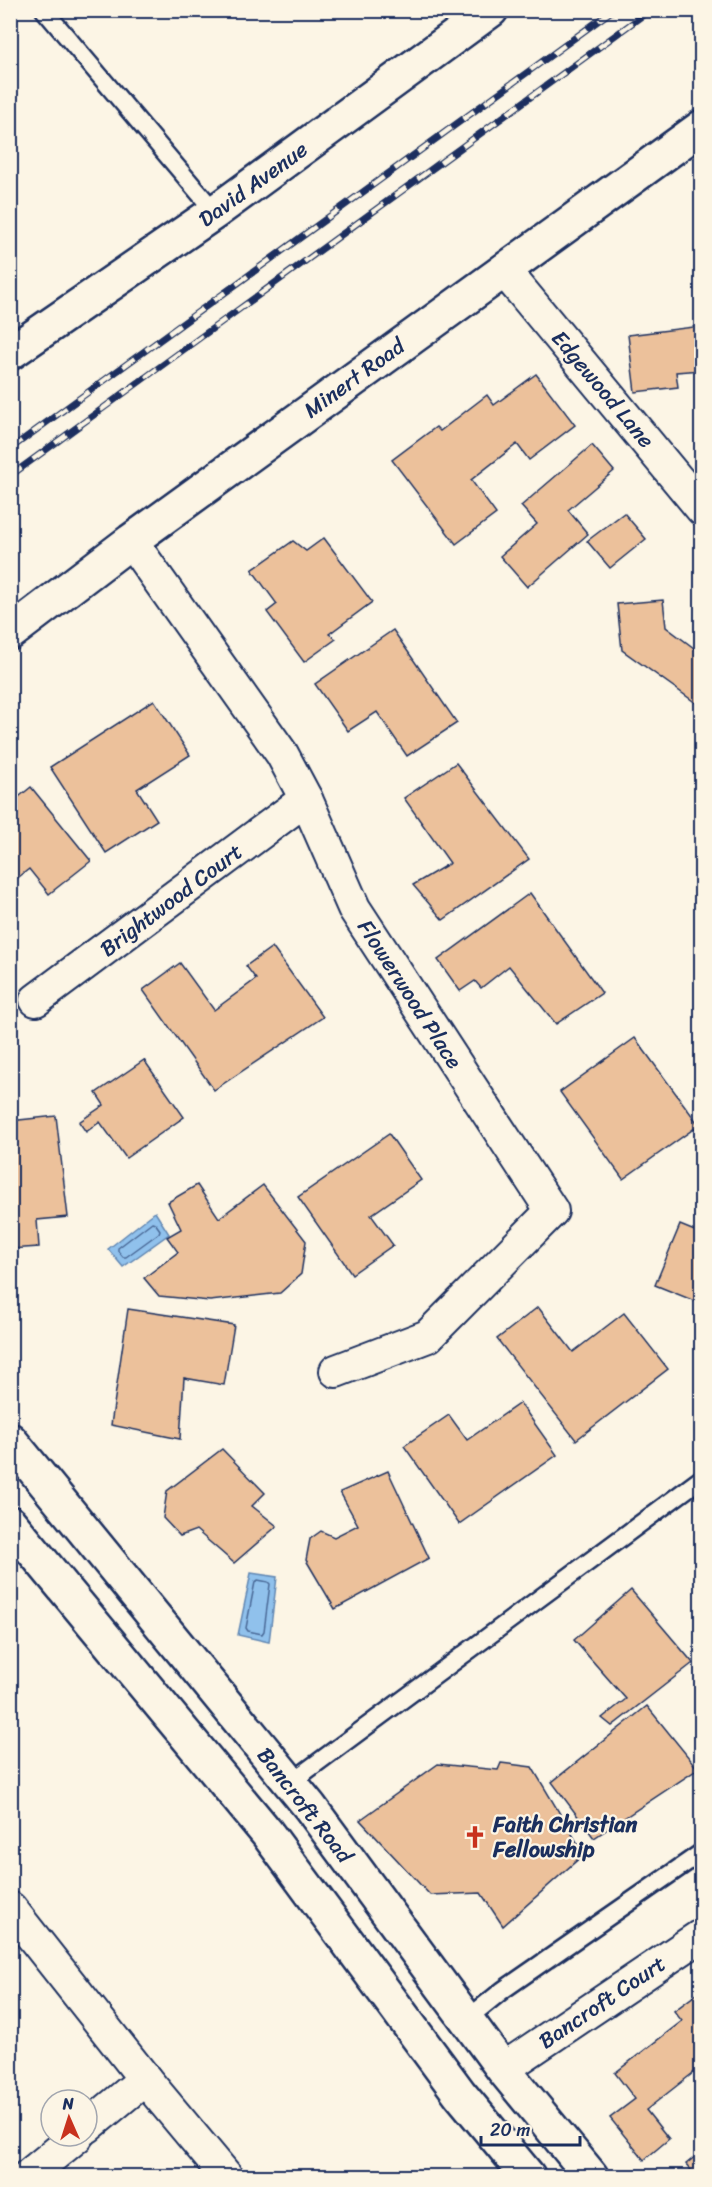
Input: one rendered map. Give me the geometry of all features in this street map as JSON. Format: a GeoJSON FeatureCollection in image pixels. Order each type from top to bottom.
{"type":"FeatureCollection","features":[{"type":"Feature","properties":{"kind":"street","name":"David Avenue"},"geometry":{"type":"LineString","coordinates":[[10,353],[215,212],[491,10]]}},
{"type":"Feature","properties":{"kind":"street","name":"Minert Road"},"geometry":{"type":"LineString","coordinates":[[10,633],[131,541],[702,127]]}},
{"type":"Feature","properties":{"kind":"street","name":"Edgewood Lane"},"geometry":{"type":"LineString","coordinates":[[504,270],[702,509]]}},
{"type":"Feature","properties":{"kind":"street","name":"Flowerwood Place"},"geometry":{"type":"LineString","coordinates":[[131,541],[282,754],[306,799],[354,908],[552,1211],[428,1336],[336,1371]]}},
{"type":"Feature","properties":{"kind":"street","name":"Brightwood Court"},"geometry":{"type":"LineString","coordinates":[[36,1000],[306,799]]}},
{"type":"Feature","properties":{"kind":"street","name":"Bancroft Road"},"geometry":{"type":"LineString","coordinates":[[10,1440],[290,1783],[503,2069],[591,2176]]}},
{"type":"Feature","properties":{"kind":"street","name":"Bancroft Road"},"geometry":{"type":"LineString","coordinates":[[10,1523],[267,1833],[460,2094],[528,2176]]}},
{"type":"Feature","properties":{"kind":"street"},"geometry":{"type":"LineString","coordinates":[[10,1908],[145,2079],[226,2176]]}},
{"type":"Feature","properties":{"kind":"street","name":"Bancroft Court"},"geometry":{"type":"LineString","coordinates":[[503,2069],[702,1935]]}},
{"type":"Feature","properties":{"kind":"street"},"geometry":{"type":"LineString","coordinates":[[99,2117],[145,2079]]}},
{"type":"Feature","properties":{"kind":"street"},"geometry":{"type":"LineString","coordinates":[[28,2176],[62,2148]]}},
{"type":"Feature","properties":{"kind":"lane"},"geometry":{"type":"LineString","coordinates":[[44,10],[215,212]]}},
{"type":"Feature","properties":{"kind":"lane"},"geometry":{"type":"LineString","coordinates":[[290,1783],[702,1478]]}},
{"type":"Feature","properties":{"kind":"lane"},"geometry":{"type":"LineString","coordinates":[[467,2019],[503,1990],[702,1852]]}},
{"type":"Feature","properties":{"kind":"water"},"geometry":{"type":"Polygon","coordinates":[[[155,1212],[169,1234],[123,1267],[108,1249],[155,1212]]]}},
{"type":"Feature","properties":{"kind":"water"},"geometry":{"type":"Polygon","coordinates":[[[251,1573],[277,1577],[269,1642],[238,1635],[251,1573]]]}},
{"type":"Feature","properties":{"kind":"building"},"geometry":{"type":"Polygon","coordinates":[[[702,326],[702,370],[676,372],[678,387],[635,392],[628,335],[702,326]]]}},
{"type":"Feature","properties":{"kind":"building"},"geometry":{"type":"Polygon","coordinates":[[[536,374],[575,425],[529,460],[517,444],[471,480],[496,514],[456,544],[392,460],[436,427],[440,431],[487,395],[494,405],[536,374]]]}},
{"type":"Feature","properties":{"kind":"building"},"geometry":{"type":"Polygon","coordinates":[[[592,445],[614,471],[568,510],[588,534],[527,587],[500,556],[537,524],[521,506],[592,445]]]}},
{"type":"Feature","properties":{"kind":"building"},"geometry":{"type":"Polygon","coordinates":[[[624,513],[646,539],[610,568],[587,541],[624,513]]]}},
{"type":"Feature","properties":{"kind":"building"},"geometry":{"type":"Polygon","coordinates":[[[324,538],[372,602],[329,634],[336,639],[304,662],[267,612],[277,604],[252,570],[293,541],[306,551],[324,538]]]}},
{"type":"Feature","properties":{"kind":"building"},"geometry":{"type":"Polygon","coordinates":[[[663,600],[666,627],[702,654],[702,702],[696,703],[622,650],[617,604],[663,600]]]}},
{"type":"Feature","properties":{"kind":"building"},"geometry":{"type":"Polygon","coordinates":[[[393,630],[457,723],[407,756],[377,712],[348,731],[315,684],[393,630]]]}},
{"type":"Feature","properties":{"kind":"building"},"geometry":{"type":"Polygon","coordinates":[[[154,700],[190,755],[137,789],[157,820],[106,853],[50,767],[154,700]]]}},
{"type":"Feature","properties":{"kind":"building"},"geometry":{"type":"Polygon","coordinates":[[[456,763],[529,859],[443,920],[413,885],[450,863],[404,798],[456,763]]]}},
{"type":"Feature","properties":{"kind":"building"},"geometry":{"type":"Polygon","coordinates":[[[31,787],[91,861],[49,894],[29,869],[10,884],[10,804],[31,787]]]}},
{"type":"Feature","properties":{"kind":"building"},"geometry":{"type":"Polygon","coordinates":[[[530,893],[602,993],[556,1024],[509,966],[481,988],[475,981],[460,991],[438,960],[530,893]]]}},
{"type":"Feature","properties":{"kind":"building"},"geometry":{"type":"Polygon","coordinates":[[[272,947],[323,1017],[214,1090],[143,990],[180,963],[214,1010],[256,979],[246,966],[272,947]]]}},
{"type":"Feature","properties":{"kind":"building"},"geometry":{"type":"Polygon","coordinates":[[[635,1038],[699,1125],[623,1179],[560,1092],[635,1038]]]}},
{"type":"Feature","properties":{"kind":"building"},"geometry":{"type":"Polygon","coordinates":[[[144,1060],[184,1117],[126,1158],[100,1122],[86,1132],[79,1122],[104,1105],[96,1093],[144,1060]]]}},
{"type":"Feature","properties":{"kind":"building"},"geometry":{"type":"Polygon","coordinates":[[[56,1116],[68,1217],[37,1220],[39,1247],[10,1249],[10,1121],[56,1116]]]}},
{"type":"Feature","properties":{"kind":"building"},"geometry":{"type":"Polygon","coordinates":[[[389,1134],[421,1180],[371,1215],[393,1245],[352,1274],[298,1197],[389,1134]]]}},
{"type":"Feature","properties":{"kind":"building"},"geometry":{"type":"Polygon","coordinates":[[[197,1185],[219,1218],[263,1185],[306,1241],[301,1274],[280,1293],[210,1301],[159,1296],[144,1278],[178,1252],[167,1237],[181,1229],[168,1202],[197,1185]]]}},
{"type":"Feature","properties":{"kind":"building"},"geometry":{"type":"Polygon","coordinates":[[[702,1221],[702,1304],[655,1285],[680,1225],[697,1232],[702,1221]]]}},
{"type":"Feature","properties":{"kind":"building"},"geometry":{"type":"Polygon","coordinates":[[[538,1307],[573,1352],[624,1313],[668,1369],[576,1440],[497,1339],[538,1307]]]}},
{"type":"Feature","properties":{"kind":"building"},"geometry":{"type":"Polygon","coordinates":[[[128,1309],[234,1325],[224,1385],[184,1378],[180,1439],[111,1425],[128,1309]]]}},
{"type":"Feature","properties":{"kind":"building"},"geometry":{"type":"Polygon","coordinates":[[[520,1403],[557,1455],[459,1524],[404,1446],[449,1415],[467,1440],[520,1403]]]}},
{"type":"Feature","properties":{"kind":"building"},"geometry":{"type":"Polygon","coordinates":[[[222,1449],[265,1493],[252,1506],[277,1526],[234,1563],[196,1530],[180,1536],[163,1518],[167,1491],[222,1449]]]}},
{"type":"Feature","properties":{"kind":"building"},"geometry":{"type":"Polygon","coordinates":[[[388,1471],[429,1558],[335,1609],[306,1560],[310,1539],[321,1531],[334,1537],[358,1525],[340,1492],[388,1471]]]}},
{"type":"Feature","properties":{"kind":"building"},"geometry":{"type":"Polygon","coordinates":[[[631,1590],[693,1663],[612,1726],[602,1718],[626,1699],[574,1640],[631,1590]]]}},
{"type":"Feature","properties":{"kind":"building"},"geometry":{"type":"Polygon","coordinates":[[[647,1706],[698,1769],[594,1838],[552,1782],[647,1706]]]}},
{"type":"Feature","properties":{"kind":"building","name":"Faith Christian Fellowship"},"geometry":{"type":"Polygon","coordinates":[[[501,1763],[532,1767],[584,1854],[503,1926],[481,1893],[430,1895],[360,1820],[438,1764],[498,1770],[501,1763]]]}},
{"type":"Feature","properties":{"kind":"building"},"geometry":{"type":"Polygon","coordinates":[[[702,1990],[702,2066],[646,2110],[669,2139],[644,2160],[610,2118],[635,2099],[615,2073],[682,2021],[674,2011],[702,1990]]]}},
{"type":"Feature","properties":{"kind":"building"},"geometry":{"type":"Polygon","coordinates":[[[702,2151],[702,2176],[693,2176],[695,2175],[686,2164],[702,2151]]]}},
{"type":"Feature","properties":{"kind":"railway"},"geometry":{"type":"LineString","coordinates":[[10,449],[613,10]]}},
{"type":"Feature","properties":{"kind":"railway"},"geometry":{"type":"LineString","coordinates":[[10,476],[650,10]]}},
{"type":"Feature","properties":{"kind":"place","name":"Faith Christian Fellowship"},"geometry":{"type":"Point","coordinates":[475,1837]}}]}
